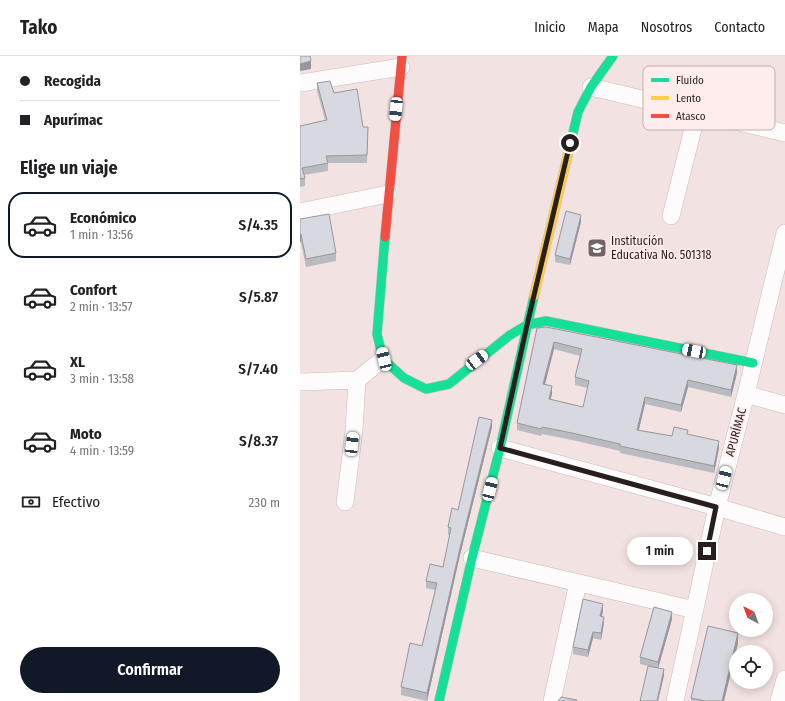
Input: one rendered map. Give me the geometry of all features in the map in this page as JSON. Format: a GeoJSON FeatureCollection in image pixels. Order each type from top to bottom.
{"type":"FeatureCollection","features":[{"type":"Feature","properties":{"kind":"street"},"geometry":{"type":"LineString","coordinates":[[438,701],[500,448],[527,325],[578,112],[591,87],[613,56]]}},
{"type":"Feature","properties":{"kind":"street"},"geometry":{"type":"LineString","coordinates":[[300,83],[401,61],[388,194],[377,334],[384,359],[404,378],[426,389],[450,384],[505,339],[527,325],[546,321],[753,363]]}},
{"type":"Feature","properties":{"kind":"street"},"geometry":{"type":"LineString","coordinates":[[591,87],[643,100]]}},
{"type":"Feature","properties":{"kind":"street"},"geometry":{"type":"LineString","coordinates":[[671,216],[693,130]]}},
{"type":"Feature","properties":{"kind":"street"},"geometry":{"type":"LineString","coordinates":[[772,130],[785,133]]}},
{"type":"Feature","properties":{"kind":"street"},"geometry":{"type":"LineString","coordinates":[[300,212],[388,194]]}},
{"type":"Feature","properties":{"kind":"street","name":"APURÍMAC"},"geometry":{"type":"LineString","coordinates":[[675,701],[716,507],[746,394],[785,233]]}},
{"type":"Feature","properties":{"kind":"street"},"geometry":{"type":"LineString","coordinates":[[300,382],[356,380],[384,359]]}},
{"type":"Feature","properties":{"kind":"street"},"geometry":{"type":"LineString","coordinates":[[345,502],[354,430],[356,380]]}},
{"type":"Feature","properties":{"kind":"street"},"geometry":{"type":"LineString","coordinates":[[746,394],[785,405]]}},
{"type":"Feature","properties":{"kind":"street"},"geometry":{"type":"LineString","coordinates":[[500,448],[785,527]]}},
{"type":"Feature","properties":{"kind":"street"},"geometry":{"type":"LineString","coordinates":[[472,558],[695,610]]}},
{"type":"Feature","properties":{"kind":"street"},"geometry":{"type":"LineString","coordinates":[[552,701],[578,583]]}},
{"type":"Feature","properties":{"kind":"street"},"geometry":{"type":"LineString","coordinates":[[779,701],[785,679]]}},
{"type":"Feature","properties":{"kind":"building"},"geometry":{"type":"Polygon","coordinates":[[[300,56],[310,56],[311,61],[300,64],[300,56]]]}},
{"type":"Feature","properties":{"kind":"building"},"geometry":{"type":"Polygon","coordinates":[[[330,81],[334,93],[357,89],[363,127],[368,127],[367,155],[326,156],[328,163],[302,168],[305,178],[300,179],[300,126],[327,120],[317,83],[330,81]]]}},
{"type":"Feature","properties":{"kind":"building"},"geometry":{"type":"Polygon","coordinates":[[[566,211],[581,215],[570,259],[555,255],[566,211]]]}},
{"type":"Feature","properties":{"kind":"building"},"geometry":{"type":"Polygon","coordinates":[[[329,214],[336,253],[306,259],[300,234],[300,219],[329,214]]]}},
{"type":"Feature","properties":{"kind":"building"},"geometry":{"type":"Polygon","coordinates":[[[546,327],[737,365],[731,390],[688,380],[681,405],[645,397],[637,430],[672,436],[674,427],[688,430],[687,434],[719,441],[714,466],[620,446],[620,444],[572,433],[542,427],[541,429],[517,423],[537,328],[546,327]],[[554,342],[543,384],[552,386],[549,399],[583,407],[589,381],[575,377],[582,349],[554,342]]]}},
{"type":"Feature","properties":{"kind":"building"},"geometry":{"type":"Polygon","coordinates":[[[479,417],[492,420],[460,548],[427,693],[401,687],[410,643],[422,646],[437,583],[426,581],[430,564],[443,567],[451,528],[448,527],[452,508],[458,510],[479,417]]]}},
{"type":"Feature","properties":{"kind":"building"},"geometry":{"type":"Polygon","coordinates":[[[583,599],[603,604],[600,616],[604,617],[601,633],[593,632],[588,650],[573,647],[583,599]]]}},
{"type":"Feature","properties":{"kind":"building"},"geometry":{"type":"Polygon","coordinates":[[[654,607],[672,612],[658,662],[640,657],[654,607]]]}},
{"type":"Feature","properties":{"kind":"building"},"geometry":{"type":"Polygon","coordinates":[[[708,626],[729,631],[729,637],[737,637],[735,645],[729,645],[729,671],[722,701],[705,701],[691,698],[708,626]]]}},
{"type":"Feature","properties":{"kind":"building"},"geometry":{"type":"Polygon","coordinates":[[[648,666],[664,669],[657,701],[640,701],[648,666]]]}},
{"type":"Feature","properties":{"kind":"building"},"geometry":{"type":"Polygon","coordinates":[[[561,697],[577,700],[558,701],[561,697]]]}},
{"type":"Feature","properties":{"kind":"traffic: fast"},"geometry":{"type":"LineString","coordinates":[[569,150],[578,112],[591,87],[613,56]]}},
{"type":"Feature","properties":{"kind":"traffic: fast"},"geometry":{"type":"LineString","coordinates":[[385,237],[377,334],[383,359],[404,378],[426,389],[449,384],[510,335],[527,325],[546,321],[753,363]]}},
{"type":"Feature","properties":{"kind":"traffic: fast"},"geometry":{"type":"LineString","coordinates":[[439,701],[472,558],[500,448],[534,296]]}},
{"type":"Feature","properties":{"kind":"traffic: slow"},"geometry":{"type":"LineString","coordinates":[[534,296],[569,150]]}},
{"type":"Feature","properties":{"kind":"traffic: jam"},"geometry":{"type":"LineString","coordinates":[[385,237],[402,56]]}},
{"type":"Feature","properties":{"kind":"place","name":"Institución Educativa No. 501318"},"geometry":{"type":"Point","coordinates":[597,248]}},
{"type":"Feature","properties":{"kind":"route"},"geometry":{"type":"LineString","coordinates":[[570,143],[500,448],[716,507],[707,551]]}}]}
